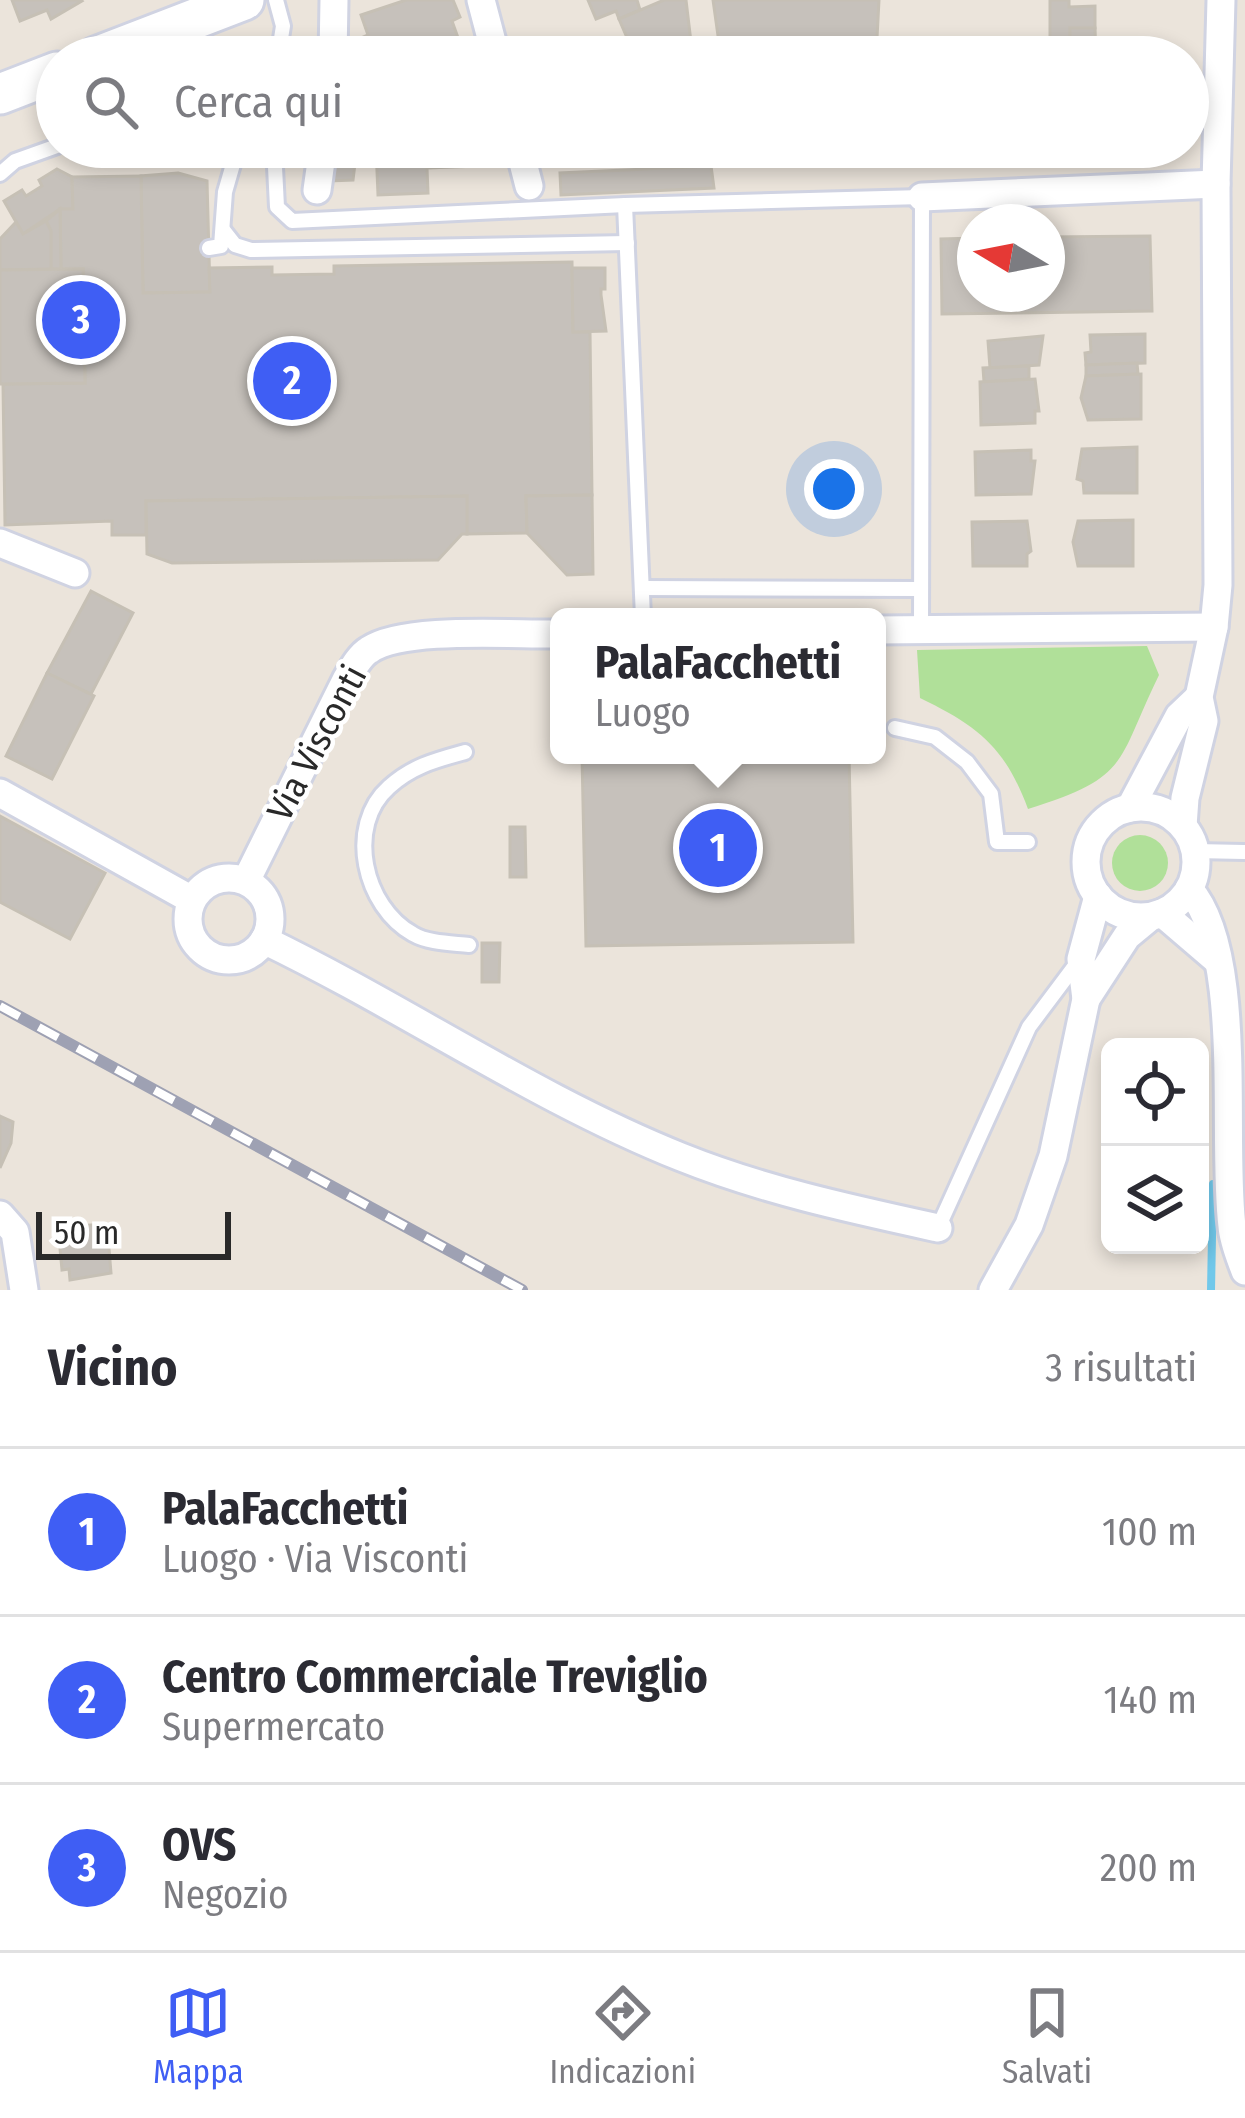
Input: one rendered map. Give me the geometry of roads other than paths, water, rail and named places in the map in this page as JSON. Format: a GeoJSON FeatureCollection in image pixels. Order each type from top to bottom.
{"type":"FeatureCollection","features":[{"type":"Feature","properties":{"kind":"main road"},"geometry":{"type":"LineString","coordinates":[[151,36],[244,0]]}},
{"type":"Feature","properties":{"kind":"main road"},"geometry":{"type":"LineString","coordinates":[[0,94],[36,80]]}},
{"type":"Feature","properties":{"kind":"street"},"geometry":{"type":"LineString","coordinates":[[333,36],[334,0]]}},
{"type":"Feature","properties":{"kind":"street"},"geometry":{"type":"LineString","coordinates":[[482,0],[491,36]]}},
{"type":"Feature","properties":{"kind":"street"},"geometry":{"type":"LineString","coordinates":[[1086,1000],[1127,936],[1181,901],[1196,873],[1185,798],[1204,721],[1199,697],[1218,585],[1220,0]]}},
{"type":"Feature","properties":{"kind":"street"},"geometry":{"type":"LineString","coordinates":[[317,190],[320,168]]}},
{"type":"Feature","properties":{"kind":"street"},"geometry":{"type":"LineString","coordinates":[[524,168],[529,186]]}},
{"type":"Feature","properties":{"kind":"street"},"geometry":{"type":"LineString","coordinates":[[922,196],[1216,184]]}},
{"type":"Feature","properties":{"kind":"street"},"geometry":{"type":"LineString","coordinates":[[0,543],[75,574]]}},
{"type":"Feature","properties":{"kind":"street"},"geometry":{"type":"LineString","coordinates":[[886,630],[1214,627]]}},
{"type":"Feature","properties":{"kind":"street","name":"Via Visconti"},"geometry":{"type":"LineString","coordinates":[[246,881],[346,680],[365,652],[389,640],[417,636],[550,634]]}},
{"type":"Feature","properties":{"kind":"street"},"geometry":{"type":"LineString","coordinates":[[1130,808],[1179,716],[1199,697]]}},
{"type":"Feature","properties":{"kind":"street"},"geometry":{"type":"LineString","coordinates":[[0,794],[192,900]]}},
{"type":"Feature","properties":{"kind":"street"},"geometry":{"type":"LineString","coordinates":[[1190,838],[1159,809],[1130,808],[1109,817],[1090,842],[1087,873],[1098,896],[1121,914],[1156,915],[1219,961]]}},
{"type":"Feature","properties":{"kind":"street"},"geometry":{"type":"LineString","coordinates":[[216,879],[246,881],[268,905],[270,921],[264,940],[242,958],[226,960],[206,953],[189,929],[192,900],[216,879]]}},
{"type":"Feature","properties":{"kind":"street"},"geometry":{"type":"LineString","coordinates":[[1189,889],[1208,914],[1227,989],[1238,1194],[1232,1230],[1245,1271]]}},
{"type":"Feature","properties":{"kind":"street"},"geometry":{"type":"LineString","coordinates":[[993,1290],[1029,1225],[1053,1156],[1086,1000],[1081,959],[1098,896]]}},
{"type":"Feature","properties":{"kind":"street"},"geometry":{"type":"LineString","coordinates":[[264,940],[585,1113],[682,1158],[813,1201],[938,1228]]}},
{"type":"Feature","properties":{"kind":"street"},"geometry":{"type":"LineString","coordinates":[[0,1215],[15,1232],[24,1290]]}},
{"type":"Feature","properties":{"kind":"lane"},"geometry":{"type":"LineString","coordinates":[[276,0],[281,36]]}},
{"type":"Feature","properties":{"kind":"lane"},"geometry":{"type":"LineString","coordinates":[[0,174],[15,161],[36,154]]}},
{"type":"Feature","properties":{"kind":"lane"},"geometry":{"type":"LineString","coordinates":[[209,248],[221,246],[232,168]]}},
{"type":"Feature","properties":{"kind":"lane"},"geometry":{"type":"LineString","coordinates":[[275,168],[277,207],[292,221],[922,196],[921,629]]}},
{"type":"Feature","properties":{"kind":"lane"},"geometry":{"type":"LineString","coordinates":[[625,205],[643,608]]}},
{"type":"Feature","properties":{"kind":"lane"},"geometry":{"type":"LineString","coordinates":[[224,231],[235,245],[251,250],[627,243]]}},
{"type":"Feature","properties":{"kind":"lane"},"geometry":{"type":"LineString","coordinates":[[642,588],[921,589]]}},
{"type":"Feature","properties":{"kind":"lane"},"geometry":{"type":"LineString","coordinates":[[895,728],[935,736],[967,762],[991,794],[998,842],[1028,842]]}},
{"type":"Feature","properties":{"kind":"lane"},"geometry":{"type":"LineString","coordinates":[[465,752],[418,765],[384,790],[366,821],[364,852],[371,887],[386,912],[414,935],[469,945]]}},
{"type":"Feature","properties":{"kind":"lane"},"geometry":{"type":"LineString","coordinates":[[1190,838],[1244,852]]}},
{"type":"Feature","properties":{"kind":"lane"},"geometry":{"type":"LineString","coordinates":[[938,1228],[1029,1027],[1081,959]]}},
{"type":"Feature","properties":{"kind":"waterway"},"geometry":{"type":"LineString","coordinates":[[1211,1290],[1213,1184]]}},
{"type":"Feature","properties":{"kind":"railway"},"geometry":{"type":"LineString","coordinates":[[0,1006],[522,1290]]}},
{"type":"Feature","properties":{"kind":"place","name":"OVS"},"geometry":{"type":"Point","coordinates":[81,320]}},
{"type":"Feature","properties":{"kind":"place","name":"Centro Commerciale Treviglio"},"geometry":{"type":"Point","coordinates":[292,381]}},
{"type":"Feature","properties":{"kind":"place","name":"PalaFacchetti"},"geometry":{"type":"Point","coordinates":[718,848]}}]}
